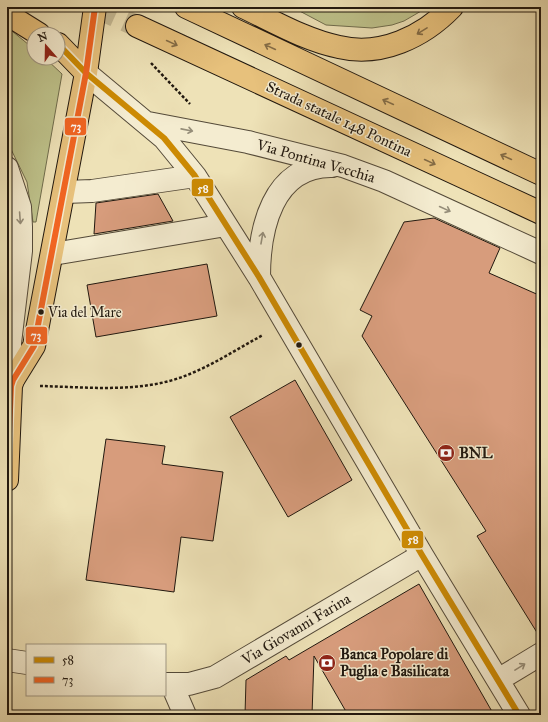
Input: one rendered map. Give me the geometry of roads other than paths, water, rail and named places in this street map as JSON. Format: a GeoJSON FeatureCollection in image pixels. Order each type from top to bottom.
{"type":"FeatureCollection","features":[{"type":"Feature","properties":{"kind":"main road"},"geometry":{"type":"LineString","coordinates":[[7,480],[12,383],[34,346],[65,192],[86,73],[95,7]]}},
{"type":"Feature","properties":{"kind":"main road"},"geometry":{"type":"LineString","coordinates":[[186,7],[541,174]]}},
{"type":"Feature","properties":{"kind":"main road"},"geometry":{"type":"LineString","coordinates":[[243,7],[330,46],[362,49],[383,47],[412,37],[437,21],[452,7]]}},
{"type":"Feature","properties":{"kind":"main road"},"geometry":{"type":"LineString","coordinates":[[7,14],[26,26]]}},
{"type":"Feature","properties":{"kind":"main road","name":"Strada statale 148 Pontina"},"geometry":{"type":"LineString","coordinates":[[137,26],[541,213]]}},
{"type":"Feature","properties":{"kind":"main road"},"geometry":{"type":"LineString","coordinates":[[66,52],[86,73]]}},
{"type":"Feature","properties":{"kind":"street"},"geometry":{"type":"LineString","coordinates":[[86,73],[148,123],[174,149],[195,176],[259,277],[422,555],[519,715]]}},
{"type":"Feature","properties":{"kind":"street","name":"Via Pontina Vecchia"},"geometry":{"type":"LineString","coordinates":[[148,123],[248,142],[358,171],[384,181],[541,253]]}},
{"type":"Feature","properties":{"kind":"street"},"geometry":{"type":"LineString","coordinates":[[259,277],[259,253],[264,226],[276,199],[287,183],[304,172],[319,167],[337,166],[358,171]]}},
{"type":"Feature","properties":{"kind":"street"},"geometry":{"type":"LineString","coordinates":[[7,168],[20,207],[21,227],[21,251],[10,343],[12,383]]}},
{"type":"Feature","properties":{"kind":"street"},"geometry":{"type":"LineString","coordinates":[[65,192],[92,191],[195,176]]}},
{"type":"Feature","properties":{"kind":"street"},"geometry":{"type":"LineString","coordinates":[[53,254],[226,225]]}},
{"type":"Feature","properties":{"kind":"street","name":"Via Giovanni Farina"},"geometry":{"type":"LineString","coordinates":[[168,685],[189,684],[215,677],[422,555]]}},
{"type":"Feature","properties":{"kind":"street"},"geometry":{"type":"LineString","coordinates":[[498,680],[541,654]]}},
{"type":"Feature","properties":{"kind":"street"},"geometry":{"type":"LineString","coordinates":[[7,660],[26,663]]}},
{"type":"Feature","properties":{"kind":"street"},"geometry":{"type":"LineString","coordinates":[[168,685],[168,715]]}},
{"type":"Feature","properties":{"kind":"street"},"geometry":{"type":"LineString","coordinates":[[168,685],[184,715]]}},
{"type":"Feature","properties":{"kind":"tunnel"},"geometry":{"type":"LineString","coordinates":[[95,7],[137,26]]}},
{"type":"Feature","properties":{"kind":"place","name":"Via del Mare"},"geometry":{"type":"Point","coordinates":[41,312]}},
{"type":"Feature","properties":{"kind":"place","name":"BNL"},"geometry":{"type":"Point","coordinates":[446,453]}},
{"type":"Feature","properties":{"kind":"place","name":"Banca Popolare di Puglia e Basilicata"},"geometry":{"type":"Point","coordinates":[327,663]}}]}
